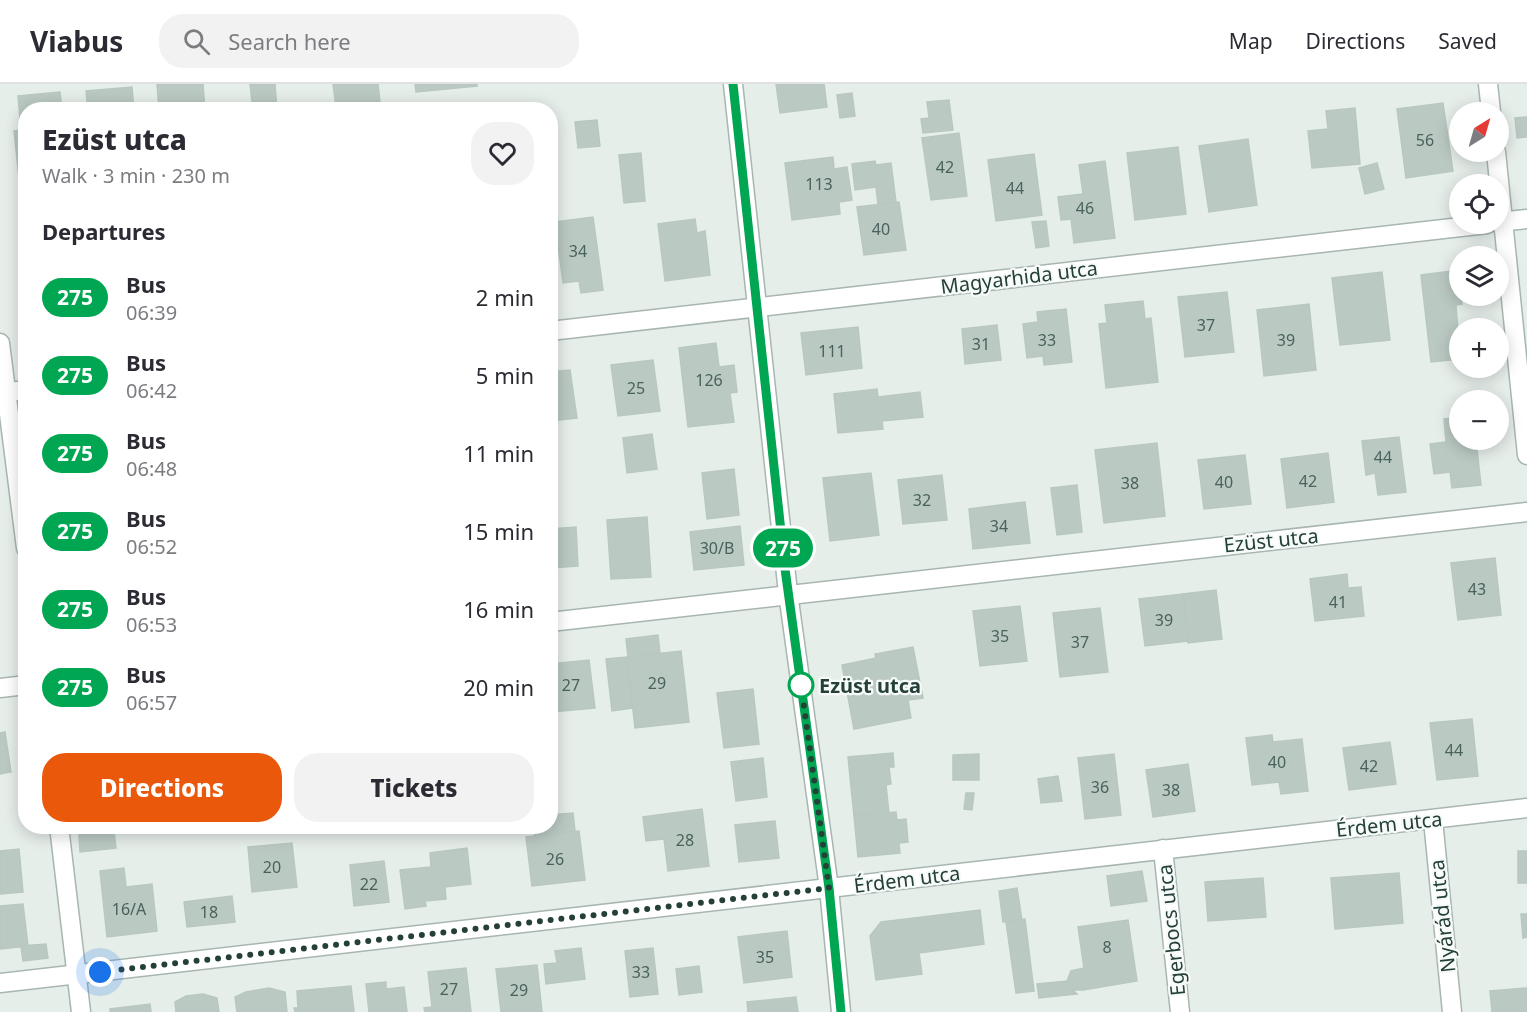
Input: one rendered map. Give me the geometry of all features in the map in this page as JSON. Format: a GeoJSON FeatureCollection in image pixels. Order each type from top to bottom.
{"type":"FeatureCollection","features":[{"type":"Feature","properties":{"kind":"street"},"geometry":{"type":"LineString","coordinates":[[733,84],[755,307],[788,593],[829,888],[841,1012]]}},
{"type":"Feature","properties":{"kind":"street"},"geometry":{"type":"LineString","coordinates":[[1488,84],[1490,102]]}},
{"type":"Feature","properties":{"kind":"street","name":"Magyarhida utca"},"geometry":{"type":"LineString","coordinates":[[1509,221],[1527,219]]}},
{"type":"Feature","properties":{"kind":"street","name":"Magyarhida utca"},"geometry":{"type":"LineString","coordinates":[[558,329],[1449,227]]}},
{"type":"Feature","properties":{"kind":"street"},"geometry":{"type":"LineString","coordinates":[[1498,234],[1527,455]]}},
{"type":"Feature","properties":{"kind":"street"},"geometry":{"type":"LineString","coordinates":[[0,343],[3,392],[18,494]]}},
{"type":"Feature","properties":{"kind":"street"},"geometry":{"type":"LineString","coordinates":[[3,392],[18,391]]}},
{"type":"Feature","properties":{"kind":"street","name":"Ezüst utca"},"geometry":{"type":"LineString","coordinates":[[558,621],[788,593],[1527,512]]}},
{"type":"Feature","properties":{"kind":"street"},"geometry":{"type":"LineString","coordinates":[[0,688],[18,686]]}},
{"type":"Feature","properties":{"kind":"street","name":"Érdem utca"},"geometry":{"type":"LineString","coordinates":[[0,983],[1527,808]]}},
{"type":"Feature","properties":{"kind":"street","name":"Nyárád utca"},"geometry":{"type":"LineString","coordinates":[[1433,820],[1452,1012]]}},
{"type":"Feature","properties":{"kind":"street"},"geometry":{"type":"LineString","coordinates":[[60,834],[81,1012]]}},
{"type":"Feature","properties":{"kind":"street","name":"Egerbocs utca"},"geometry":{"type":"LineString","coordinates":[[1163,849],[1180,1012]]}},
{"type":"Feature","properties":{"kind":"building"},"geometry":{"type":"Polygon","coordinates":[[[157,84],[203,84],[204,102],[158,102],[157,84]]]}},
{"type":"Feature","properties":{"kind":"building"},"geometry":{"type":"Polygon","coordinates":[[[250,84],[275,84],[276,102],[252,102],[250,84]]]}},
{"type":"Feature","properties":{"kind":"building"},"geometry":{"type":"Polygon","coordinates":[[[333,84],[378,84],[380,102],[335,102],[333,84]]]}},
{"type":"Feature","properties":{"kind":"building"},"geometry":{"type":"Polygon","coordinates":[[[415,84],[477,84],[477,86],[416,92],[415,84]]]}},
{"type":"Feature","properties":{"kind":"building"},"geometry":{"type":"Polygon","coordinates":[[[776,84],[824,84],[827,107],[780,113],[776,84]]]}},
{"type":"Feature","properties":{"kind":"building"},"geometry":{"type":"Polygon","coordinates":[[[132,87],[133,102],[87,102],[86,91],[132,87]]]}},
{"type":"Feature","properties":{"kind":"building"},"geometry":{"type":"Polygon","coordinates":[[[60,92],[61,102],[19,102],[18,96],[60,92]]]}},
{"type":"Feature","properties":{"kind":"building"},"geometry":{"type":"Polygon","coordinates":[[[852,93],[855,116],[840,118],[837,95],[852,93]]]}},
{"type":"Feature","properties":{"kind":"building"},"geometry":{"type":"Polygon","coordinates":[[[949,100],[953,130],[923,133],[921,119],[929,118],[927,102],[949,100]]]}},
{"type":"Feature","properties":{"kind":"building"},"geometry":{"type":"Polygon","coordinates":[[[1443,103],[1449,144],[1449,162],[1452,162],[1453,171],[1406,178],[1397,109],[1443,103]]]}},
{"type":"Feature","properties":{"kind":"building"},"geometry":{"type":"Polygon","coordinates":[[[1355,108],[1360,164],[1312,168],[1308,131],[1328,129],[1326,111],[1355,108]]]}},
{"type":"Feature","properties":{"kind":"building"},"geometry":{"type":"Polygon","coordinates":[[[1527,117],[1527,137],[1517,138],[1515,118],[1527,117]]]}},
{"type":"Feature","properties":{"kind":"building"},"geometry":{"type":"Polygon","coordinates":[[[597,120],[600,146],[578,148],[575,122],[597,120]]]}},
{"type":"Feature","properties":{"kind":"building"},"geometry":{"type":"Polygon","coordinates":[[[18,130],[18,169],[14,131],[18,130]]]}},
{"type":"Feature","properties":{"kind":"building"},"geometry":{"type":"Polygon","coordinates":[[[959,133],[967,196],[931,200],[922,138],[959,133]]]}},
{"type":"Feature","properties":{"kind":"building"},"geometry":{"type":"Polygon","coordinates":[[[1248,139],[1257,205],[1209,212],[1199,146],[1248,139]]]}},
{"type":"Feature","properties":{"kind":"building"},"geometry":{"type":"Polygon","coordinates":[[[1178,147],[1186,214],[1135,220],[1127,153],[1178,147]]]}},
{"type":"Feature","properties":{"kind":"building"},"geometry":{"type":"Polygon","coordinates":[[[641,153],[645,201],[624,203],[619,155],[641,153]]]}},
{"type":"Feature","properties":{"kind":"building"},"geometry":{"type":"Polygon","coordinates":[[[1034,154],[1042,215],[996,221],[988,160],[1034,154]]]}},
{"type":"Feature","properties":{"kind":"building"},"geometry":{"type":"Polygon","coordinates":[[[833,157],[834,169],[847,167],[852,200],[839,202],[840,214],[792,220],[785,163],[833,157]]]}},
{"type":"Feature","properties":{"kind":"building"},"geometry":{"type":"Polygon","coordinates":[[[875,161],[876,165],[891,163],[896,202],[878,205],[876,187],[855,190],[852,164],[875,161]]]}},
{"type":"Feature","properties":{"kind":"building"},"geometry":{"type":"Polygon","coordinates":[[[1105,161],[1115,238],[1074,243],[1071,219],[1061,220],[1058,197],[1083,194],[1079,165],[1105,161]]]}},
{"type":"Feature","properties":{"kind":"building"},"geometry":{"type":"Polygon","coordinates":[[[1377,163],[1384,189],[1365,194],[1359,168],[1377,163]]]}},
{"type":"Feature","properties":{"kind":"building"},"geometry":{"type":"Polygon","coordinates":[[[899,202],[906,250],[864,255],[857,207],[899,202]]]}},
{"type":"Feature","properties":{"kind":"building"},"geometry":{"type":"Polygon","coordinates":[[[593,217],[603,290],[581,293],[579,281],[563,283],[558,245],[558,222],[593,217]]]}},
{"type":"Feature","properties":{"kind":"building"},"geometry":{"type":"Polygon","coordinates":[[[695,219],[697,233],[705,231],[710,275],[665,281],[658,224],[695,219]]]}},
{"type":"Feature","properties":{"kind":"building"},"geometry":{"type":"Polygon","coordinates":[[[1046,221],[1049,246],[1036,248],[1032,222],[1046,221]]]}},
{"type":"Feature","properties":{"kind":"building"},"geometry":{"type":"Polygon","coordinates":[[[1449,271],[1449,306],[1456,306],[1457,318],[1449,318],[1449,360],[1431,362],[1421,275],[1449,271]]]}},
{"type":"Feature","properties":{"kind":"building"},"geometry":{"type":"Polygon","coordinates":[[[1382,272],[1390,340],[1340,345],[1332,278],[1382,272]]]}},
{"type":"Feature","properties":{"kind":"building"},"geometry":{"type":"Polygon","coordinates":[[[1227,292],[1234,352],[1185,357],[1178,297],[1227,292]]]}},
{"type":"Feature","properties":{"kind":"building"},"geometry":{"type":"Polygon","coordinates":[[[1143,301],[1145,319],[1151,318],[1158,382],[1106,388],[1099,324],[1107,323],[1105,305],[1143,301]]]}},
{"type":"Feature","properties":{"kind":"building"},"geometry":{"type":"Polygon","coordinates":[[[1309,304],[1316,370],[1264,376],[1257,310],[1309,304]]]}},
{"type":"Feature","properties":{"kind":"building"},"geometry":{"type":"Polygon","coordinates":[[[1066,309],[1072,362],[1044,365],[1043,356],[1027,358],[1023,324],[1038,322],[1037,312],[1066,309]]]}},
{"type":"Feature","properties":{"kind":"building"},"geometry":{"type":"Polygon","coordinates":[[[997,325],[1001,360],[965,364],[962,329],[997,325]]]}},
{"type":"Feature","properties":{"kind":"building"},"geometry":{"type":"Polygon","coordinates":[[[858,327],[862,368],[806,375],[801,333],[858,327]]]}},
{"type":"Feature","properties":{"kind":"building"},"geometry":{"type":"Polygon","coordinates":[[[716,343],[719,367],[734,365],[737,392],[730,393],[734,422],[688,427],[679,348],[716,343]]]}},
{"type":"Feature","properties":{"kind":"building"},"geometry":{"type":"Polygon","coordinates":[[[653,360],[660,411],[618,416],[611,365],[653,360]]]}},
{"type":"Feature","properties":{"kind":"building"},"geometry":{"type":"Polygon","coordinates":[[[570,370],[577,418],[558,420],[558,371],[570,370]]]}},
{"type":"Feature","properties":{"kind":"building"},"geometry":{"type":"Polygon","coordinates":[[[877,389],[878,397],[920,392],[923,417],[882,421],[883,429],[838,433],[834,394],[877,389]]]}},
{"type":"Feature","properties":{"kind":"building"},"geometry":{"type":"Polygon","coordinates":[[[1449,418],[1449,450],[1477,450],[1481,485],[1452,488],[1450,472],[1434,474],[1430,444],[1446,442],[1444,419],[1449,418]]]}},
{"type":"Feature","properties":{"kind":"building"},"geometry":{"type":"Polygon","coordinates":[[[652,434],[657,469],[627,473],[623,438],[652,434]]]}},
{"type":"Feature","properties":{"kind":"building"},"geometry":{"type":"Polygon","coordinates":[[[1399,437],[1406,492],[1378,495],[1375,473],[1366,475],[1362,441],[1399,437]]]}},
{"type":"Feature","properties":{"kind":"building"},"geometry":{"type":"Polygon","coordinates":[[[1157,443],[1165,516],[1104,523],[1095,450],[1157,443]]]}},
{"type":"Feature","properties":{"kind":"building"},"geometry":{"type":"Polygon","coordinates":[[[1328,453],[1334,502],[1287,508],[1281,459],[1328,453]]]}},
{"type":"Feature","properties":{"kind":"building"},"geometry":{"type":"Polygon","coordinates":[[[1245,455],[1251,504],[1204,509],[1198,460],[1245,455]]]}},
{"type":"Feature","properties":{"kind":"building"},"geometry":{"type":"Polygon","coordinates":[[[734,469],[739,515],[707,519],[702,473],[734,469]]]}},
{"type":"Feature","properties":{"kind":"building"},"geometry":{"type":"Polygon","coordinates":[[[871,473],[879,535],[830,541],[823,478],[871,473]]]}},
{"type":"Feature","properties":{"kind":"building"},"geometry":{"type":"Polygon","coordinates":[[[942,475],[947,520],[903,524],[898,480],[942,475]]]}},
{"type":"Feature","properties":{"kind":"building"},"geometry":{"type":"Polygon","coordinates":[[[1077,485],[1082,532],[1057,535],[1051,488],[1077,485]]]}},
{"type":"Feature","properties":{"kind":"building"},"geometry":{"type":"Polygon","coordinates":[[[1025,502],[1030,543],[973,549],[969,509],[1025,502]]]}},
{"type":"Feature","properties":{"kind":"building"},"geometry":{"type":"Polygon","coordinates":[[[647,517],[651,577],[611,579],[607,520],[647,517]]]}},
{"type":"Feature","properties":{"kind":"building"},"geometry":{"type":"Polygon","coordinates":[[[740,526],[744,565],[694,570],[690,532],[740,526]]]}},
{"type":"Feature","properties":{"kind":"building"},"geometry":{"type":"Polygon","coordinates":[[[576,527],[578,566],[558,567],[558,528],[576,527]]]}},
{"type":"Feature","properties":{"kind":"building"},"geometry":{"type":"Polygon","coordinates":[[[1495,558],[1501,615],[1458,620],[1451,563],[1495,558]]]}},
{"type":"Feature","properties":{"kind":"building"},"geometry":{"type":"Polygon","coordinates":[[[1347,574],[1348,588],[1361,587],[1364,616],[1315,621],[1310,579],[1347,574]]]}},
{"type":"Feature","properties":{"kind":"building"},"geometry":{"type":"Polygon","coordinates":[[[1216,590],[1222,639],[1188,643],[1183,594],[1216,590]]]}},
{"type":"Feature","properties":{"kind":"building"},"geometry":{"type":"Polygon","coordinates":[[[1183,594],[1188,641],[1145,646],[1139,599],[1183,594]]]}},
{"type":"Feature","properties":{"kind":"building"},"geometry":{"type":"Polygon","coordinates":[[[1020,606],[1027,661],[980,666],[973,611],[1020,606]]]}},
{"type":"Feature","properties":{"kind":"building"},"geometry":{"type":"Polygon","coordinates":[[[1100,608],[1108,672],[1060,677],[1053,613],[1100,608]]]}},
{"type":"Feature","properties":{"kind":"building"},"geometry":{"type":"Polygon","coordinates":[[[658,635],[660,653],[628,657],[626,639],[658,635]]]}},
{"type":"Feature","properties":{"kind":"building"},"geometry":{"type":"Polygon","coordinates":[[[913,647],[923,698],[908,700],[911,718],[854,729],[842,665],[876,658],[875,654],[913,647]]]}},
{"type":"Feature","properties":{"kind":"building"},"geometry":{"type":"Polygon","coordinates":[[[681,651],[689,722],[635,728],[627,657],[681,651]]]}},
{"type":"Feature","properties":{"kind":"building"},"geometry":{"type":"Polygon","coordinates":[[[627,657],[632,708],[612,711],[606,659],[627,657]]]}},
{"type":"Feature","properties":{"kind":"building"},"geometry":{"type":"Polygon","coordinates":[[[589,660],[595,708],[558,711],[558,663],[589,660]]]}},
{"type":"Feature","properties":{"kind":"building"},"geometry":{"type":"Polygon","coordinates":[[[753,689],[759,744],[724,748],[717,693],[753,689]]]}},
{"type":"Feature","properties":{"kind":"building"},"geometry":{"type":"Polygon","coordinates":[[[1472,719],[1478,776],[1437,780],[1430,723],[1472,719]]]}},
{"type":"Feature","properties":{"kind":"building"},"geometry":{"type":"Polygon","coordinates":[[[5,732],[11,772],[0,774],[0,733],[5,732]]]}},
{"type":"Feature","properties":{"kind":"building"},"geometry":{"type":"Polygon","coordinates":[[[1272,735],[1273,742],[1302,739],[1308,791],[1281,794],[1279,782],[1252,785],[1246,738],[1272,735]]]}},
{"type":"Feature","properties":{"kind":"building"},"geometry":{"type":"Polygon","coordinates":[[[1390,742],[1396,784],[1349,790],[1343,748],[1390,742]]]}},
{"type":"Feature","properties":{"kind":"building"},"geometry":{"type":"Polygon","coordinates":[[[893,753],[894,767],[889,767],[891,784],[886,785],[889,813],[854,816],[848,757],[893,753]]]}},
{"type":"Feature","properties":{"kind":"building"},"geometry":{"type":"Polygon","coordinates":[[[979,754],[979,780],[953,780],[953,755],[979,754]]]}},
{"type":"Feature","properties":{"kind":"building"},"geometry":{"type":"Polygon","coordinates":[[[1114,754],[1121,815],[1085,819],[1078,758],[1114,754]]]}},
{"type":"Feature","properties":{"kind":"building"},"geometry":{"type":"Polygon","coordinates":[[[763,758],[767,797],[736,801],[731,762],[763,758]]]}},
{"type":"Feature","properties":{"kind":"building"},"geometry":{"type":"Polygon","coordinates":[[[1188,764],[1195,811],[1153,817],[1146,770],[1188,764]]]}},
{"type":"Feature","properties":{"kind":"building"},"geometry":{"type":"Polygon","coordinates":[[[1058,776],[1062,801],[1041,803],[1038,779],[1058,776]]]}},
{"type":"Feature","properties":{"kind":"building"},"geometry":{"type":"Polygon","coordinates":[[[966,793],[974,793],[972,810],[964,809],[966,793]]]}},
{"type":"Feature","properties":{"kind":"building"},"geometry":{"type":"Polygon","coordinates":[[[702,809],[709,866],[668,871],[664,839],[646,841],[643,817],[702,809]]]}},
{"type":"Feature","properties":{"kind":"building"},"geometry":{"type":"Polygon","coordinates":[[[896,812],[897,820],[906,819],[908,842],[899,843],[900,853],[858,857],[854,816],[896,812]]]}},
{"type":"Feature","properties":{"kind":"building"},"geometry":{"type":"Polygon","coordinates":[[[573,813],[575,831],[558,833],[558,814],[573,813]]]}},
{"type":"Feature","properties":{"kind":"building"},"geometry":{"type":"Polygon","coordinates":[[[775,821],[779,858],[739,862],[735,825],[775,821]]]}},
{"type":"Feature","properties":{"kind":"building"},"geometry":{"type":"Polygon","coordinates":[[[579,831],[585,880],[532,886],[526,837],[579,831]]]}},
{"type":"Feature","properties":{"kind":"building"},"geometry":{"type":"Polygon","coordinates":[[[114,834],[116,848],[80,852],[79,835],[114,834]]]}},
{"type":"Feature","properties":{"kind":"building"},"geometry":{"type":"Polygon","coordinates":[[[292,843],[297,887],[252,892],[248,847],[292,843]]]}},
{"type":"Feature","properties":{"kind":"building"},"geometry":{"type":"Polygon","coordinates":[[[467,848],[471,884],[445,887],[446,899],[425,901],[426,906],[405,909],[400,870],[431,867],[430,853],[467,848]]]}},
{"type":"Feature","properties":{"kind":"building"},"geometry":{"type":"Polygon","coordinates":[[[19,849],[23,892],[0,894],[0,851],[19,849]]]}},
{"type":"Feature","properties":{"kind":"building"},"geometry":{"type":"Polygon","coordinates":[[[1518,851],[1527,851],[1527,883],[1518,883],[1518,851]]]}},
{"type":"Feature","properties":{"kind":"building"},"geometry":{"type":"Polygon","coordinates":[[[384,861],[389,902],[354,906],[350,865],[384,861]]]}},
{"type":"Feature","properties":{"kind":"building"},"geometry":{"type":"Polygon","coordinates":[[[124,868],[126,887],[152,884],[157,931],[107,937],[100,871],[124,868]]]}},
{"type":"Feature","properties":{"kind":"building"},"geometry":{"type":"Polygon","coordinates":[[[1142,871],[1147,901],[1111,906],[1107,876],[1142,871]]]}},
{"type":"Feature","properties":{"kind":"building"},"geometry":{"type":"Polygon","coordinates":[[[1399,873],[1403,923],[1335,929],[1331,878],[1399,873]]]}},
{"type":"Feature","properties":{"kind":"building"},"geometry":{"type":"Polygon","coordinates":[[[1263,878],[1266,917],[1208,921],[1205,882],[1263,878]]]}},
{"type":"Feature","properties":{"kind":"building"},"geometry":{"type":"Polygon","coordinates":[[[1017,888],[1022,920],[1003,922],[999,891],[1017,888]]]}},
{"type":"Feature","properties":{"kind":"building"},"geometry":{"type":"Polygon","coordinates":[[[232,896],[235,922],[187,927],[184,902],[232,896]]]}},
{"type":"Feature","properties":{"kind":"building"},"geometry":{"type":"Polygon","coordinates":[[[23,904],[28,946],[0,949],[0,906],[23,904]]]}},
{"type":"Feature","properties":{"kind":"building"},"geometry":{"type":"Polygon","coordinates":[[[980,910],[984,944],[919,953],[922,974],[876,980],[870,936],[881,922],[980,910]]]}},
{"type":"Feature","properties":{"kind":"building"},"geometry":{"type":"Polygon","coordinates":[[[1521,914],[1527,914],[1527,937],[1523,938],[1521,914]]]}},
{"type":"Feature","properties":{"kind":"building"},"geometry":{"type":"Polygon","coordinates":[[[1025,919],[1034,991],[1016,993],[1006,922],[1025,919]]]}},
{"type":"Feature","properties":{"kind":"building"},"geometry":{"type":"Polygon","coordinates":[[[1128,920],[1137,981],[1072,990],[1067,981],[1071,971],[1084,968],[1078,927],[1128,920]]]}},
{"type":"Feature","properties":{"kind":"building"},"geometry":{"type":"Polygon","coordinates":[[[787,931],[792,977],[744,983],[738,937],[787,931]]]}},
{"type":"Feature","properties":{"kind":"building"},"geometry":{"type":"Polygon","coordinates":[[[46,944],[48,958],[23,961],[21,946],[46,944]]]}},
{"type":"Feature","properties":{"kind":"building"},"geometry":{"type":"Polygon","coordinates":[[[581,948],[585,979],[546,984],[544,964],[557,963],[555,951],[581,948]]]}},
{"type":"Feature","properties":{"kind":"building"},"geometry":{"type":"Polygon","coordinates":[[[653,948],[658,994],[630,997],[625,951],[653,948]]]}},
{"type":"Feature","properties":{"kind":"building"},"geometry":{"type":"Polygon","coordinates":[[[537,965],[542,1012],[501,1012],[496,969],[537,965]]]}},
{"type":"Feature","properties":{"kind":"building"},"geometry":{"type":"Polygon","coordinates":[[[699,966],[702,992],[679,995],[676,969],[699,966]]]}},
{"type":"Feature","properties":{"kind":"building"},"geometry":{"type":"Polygon","coordinates":[[[466,968],[471,1012],[425,1012],[424,1008],[432,1007],[428,972],[466,968]]]}},
{"type":"Feature","properties":{"kind":"building"},"geometry":{"type":"Polygon","coordinates":[[[1067,981],[1068,986],[1077,994],[1039,998],[1037,984],[1067,981]]]}},
{"type":"Feature","properties":{"kind":"building"},"geometry":{"type":"Polygon","coordinates":[[[386,982],[386,989],[404,987],[407,1012],[369,1012],[366,984],[386,982]]]}},
{"type":"Feature","properties":{"kind":"building"},"geometry":{"type":"Polygon","coordinates":[[[351,986],[354,1012],[295,1012],[294,1008],[298,1008],[297,991],[351,986]]]}},
{"type":"Feature","properties":{"kind":"building"},"geometry":{"type":"Polygon","coordinates":[[[269,988],[285,992],[287,1012],[237,1012],[235,997],[246,992],[269,988]]]}},
{"type":"Feature","properties":{"kind":"building"},"geometry":{"type":"Polygon","coordinates":[[[1527,988],[1527,1012],[1492,1012],[1490,991],[1527,988]]]}},
{"type":"Feature","properties":{"kind":"building"},"geometry":{"type":"Polygon","coordinates":[[[203,994],[217,998],[219,1012],[176,1012],[175,1002],[186,996],[203,994]]]}},
{"type":"Feature","properties":{"kind":"building"},"geometry":{"type":"Polygon","coordinates":[[[796,997],[798,1012],[748,1012],[747,1002],[796,997]]]}},
{"type":"Feature","properties":{"kind":"building"},"geometry":{"type":"Polygon","coordinates":[[[150,1004],[151,1012],[110,1012],[110,1009],[150,1004]]]}},
{"type":"Feature","properties":{"kind":"bus line","name":"275"},"geometry":{"type":"LineString","coordinates":[[733,84],[755,307],[785,569],[829,888],[841,1012]]}},
{"type":"Feature","properties":{"kind":"place","name":"Ezüst utca"},"geometry":{"type":"Point","coordinates":[801,685]}},
{"type":"Feature","properties":{"kind":"route"},"geometry":{"type":"LineString","coordinates":[[100,972],[829,888],[801,685]]}}]}
